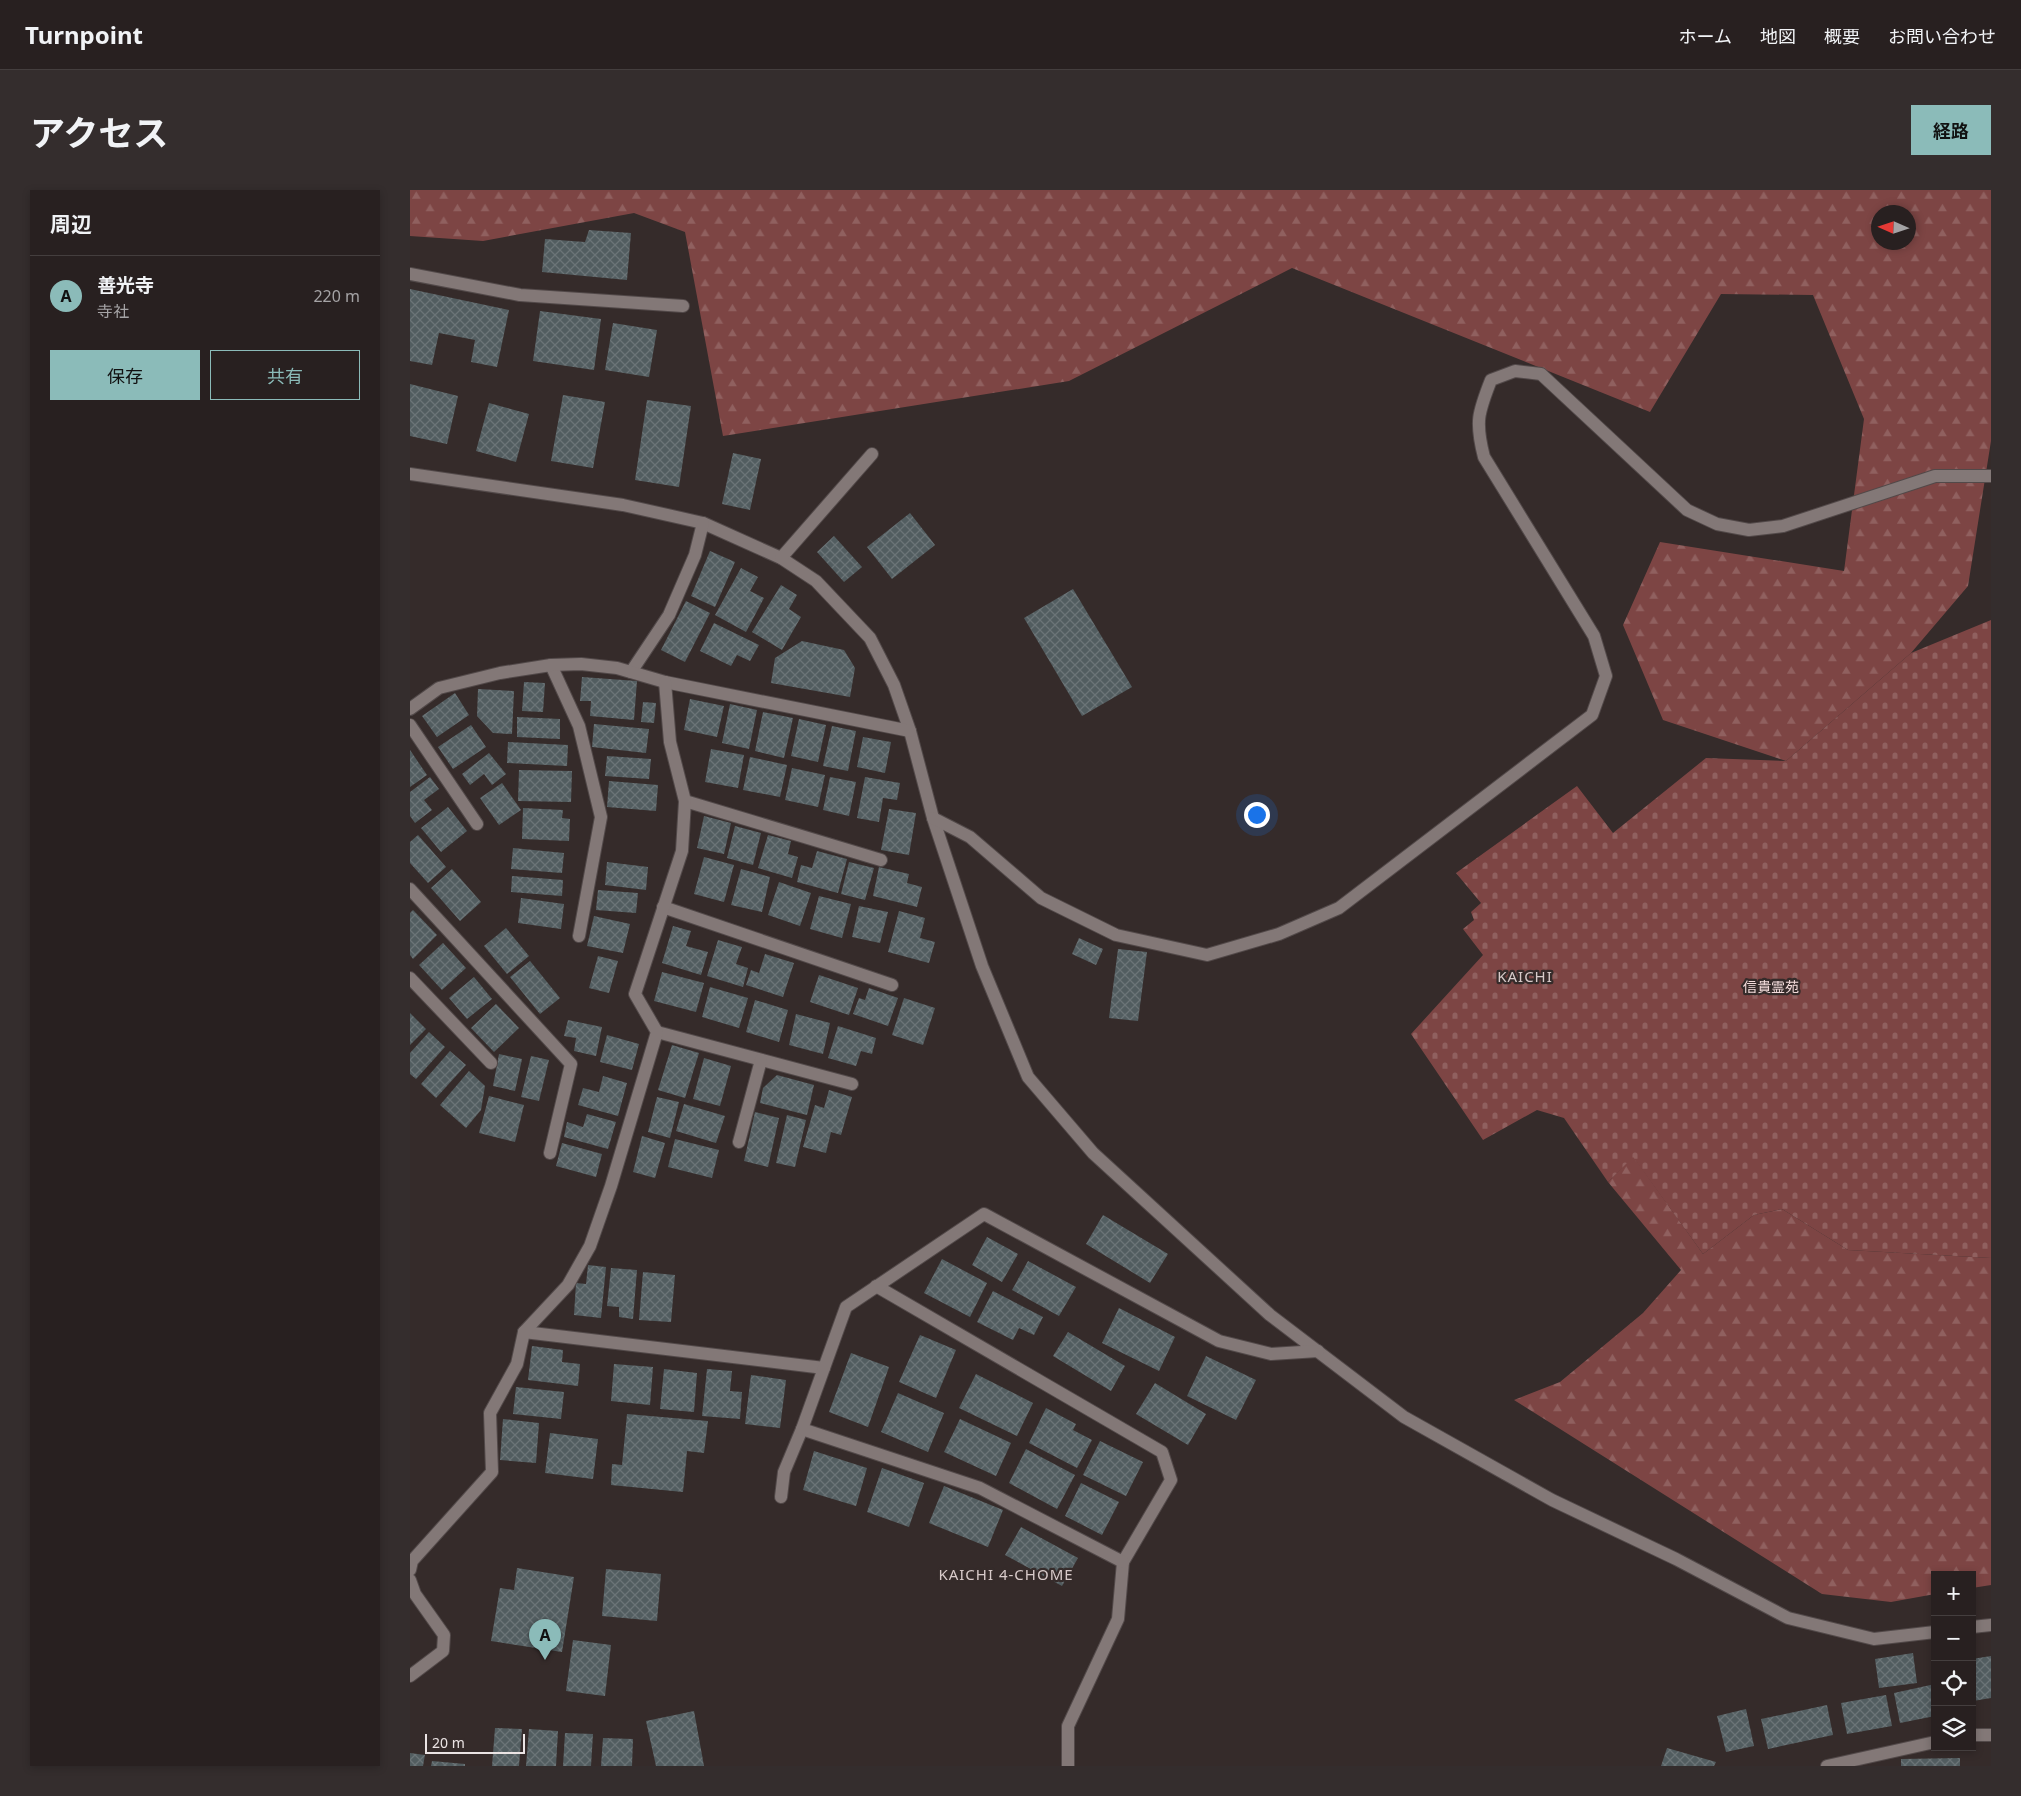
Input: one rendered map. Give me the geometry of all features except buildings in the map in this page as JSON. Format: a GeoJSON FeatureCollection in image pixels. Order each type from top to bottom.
{"type":"FeatureCollection","features":[{"type":"Feature","properties":{"kind":"street"},"geometry":{"type":"LineString","coordinates":[[410,274],[520,295],[683,306]]}},
{"type":"Feature","properties":{"kind":"street"},"geometry":{"type":"LineString","coordinates":[[933,818],[970,837],[1041,898],[1116,935],[1207,955],[1279,934],[1339,908],[1592,715],[1606,676],[1594,636],[1484,457],[1477,432],[1480,405],[1491,380],[1514,371],[1541,374],[1687,510],[1717,524],[1749,530],[1783,526],[1934,476],[1991,476]]}},
{"type":"Feature","properties":{"kind":"street"},"geometry":{"type":"LineString","coordinates":[[781,558],[872,454]]}},
{"type":"Feature","properties":{"kind":"street"},"geometry":{"type":"LineString","coordinates":[[410,474],[623,506],[703,522],[781,558],[816,581],[870,638],[894,685],[910,731],[933,818],[982,966],[1028,1077],[1093,1154],[1270,1315],[1412,1421],[1552,1500],[1676,1559],[1788,1618],[1874,1639],[1931,1632]]}},
{"type":"Feature","properties":{"kind":"street"},"geometry":{"type":"LineString","coordinates":[[631,672],[669,615],[695,555],[703,522]]}},
{"type":"Feature","properties":{"kind":"street"},"geometry":{"type":"LineString","coordinates":[[410,709],[439,688],[500,673],[551,665],[581,664],[618,668],[665,682],[910,731]]}},
{"type":"Feature","properties":{"kind":"street"},"geometry":{"type":"LineString","coordinates":[[551,665],[579,726],[601,817],[579,936]]}},
{"type":"Feature","properties":{"kind":"street"},"geometry":{"type":"LineString","coordinates":[[410,1570],[412,1561],[492,1472],[490,1413],[518,1364],[524,1332],[568,1285],[590,1246],[612,1186],[657,1032],[636,994],[682,851],[685,801],[670,742],[665,682]]}},
{"type":"Feature","properties":{"kind":"street"},"geometry":{"type":"LineString","coordinates":[[410,725],[477,824]]}},
{"type":"Feature","properties":{"kind":"street"},"geometry":{"type":"LineString","coordinates":[[685,801],[881,860]]}},
{"type":"Feature","properties":{"kind":"street"},"geometry":{"type":"LineString","coordinates":[[410,889],[570,1064],[550,1153]]}},
{"type":"Feature","properties":{"kind":"street"},"geometry":{"type":"LineString","coordinates":[[663,907],[892,985]]}},
{"type":"Feature","properties":{"kind":"street"},"geometry":{"type":"LineString","coordinates":[[410,978],[491,1064]]}},
{"type":"Feature","properties":{"kind":"street"},"geometry":{"type":"LineString","coordinates":[[657,1032],[852,1084]]}},
{"type":"Feature","properties":{"kind":"street"},"geometry":{"type":"LineString","coordinates":[[738,1142],[761,1060]]}},
{"type":"Feature","properties":{"kind":"street"},"geometry":{"type":"LineString","coordinates":[[781,1497],[784,1472],[802,1429],[846,1307],[984,1214],[1219,1340],[1271,1354],[1318,1351]]}},
{"type":"Feature","properties":{"kind":"street"},"geometry":{"type":"LineString","coordinates":[[876,1286],[1162,1452],[1171,1480],[1123,1562],[1118,1619],[1068,1726],[1068,1766]]}},
{"type":"Feature","properties":{"kind":"street"},"geometry":{"type":"LineString","coordinates":[[524,1332],[824,1368]]}},
{"type":"Feature","properties":{"kind":"street"},"geometry":{"type":"LineString","coordinates":[[802,1429],[980,1488],[1123,1562]]}},
{"type":"Feature","properties":{"kind":"street"},"geometry":{"type":"LineString","coordinates":[[410,1580],[415,1594],[444,1635],[443,1651],[410,1676]]}},
{"type":"Feature","properties":{"kind":"street"},"geometry":{"type":"LineString","coordinates":[[1976,1627],[1991,1625]]}},
{"type":"Feature","properties":{"kind":"street"},"geometry":{"type":"LineString","coordinates":[[1976,1735],[1991,1735]]}},
{"type":"Feature","properties":{"kind":"street"},"geometry":{"type":"LineString","coordinates":[[1827,1766],[1931,1743]]}},
{"type":"Feature","properties":{"kind":"green space"},"geometry":{"type":"Polygon","coordinates":[[[410,190],[1991,190],[1991,441],[1968,586],[1911,653],[1786,761],[1663,720],[1623,625],[1660,542],[1844,571],[1864,419],[1813,295],[1721,294],[1650,412],[1292,268],[1069,381],[723,436],[685,232],[634,213],[483,241],[410,236],[410,190]]]}},
{"type":"Feature","properties":{"kind":"green space","name":"信貴霊苑"},"geometry":{"type":"Polygon","coordinates":[[[1991,620],[1991,1258],[1848,1250],[1782,1209],[1754,1215],[1703,1254],[1633,1157],[1608,1182],[1564,1118],[1537,1110],[1483,1140],[1411,1034],[1483,955],[1463,929],[1474,920],[1471,912],[1481,903],[1456,873],[1577,786],[1613,833],[1706,758],[1786,761],[1911,653],[1991,620]]]}},
{"type":"Feature","properties":{"kind":"green space"},"geometry":{"type":"Polygon","coordinates":[[[1633,1156],[1703,1254],[1754,1215],[1782,1209],[1848,1250],[1991,1258],[1991,1585],[1976,1587],[1976,1571],[1931,1571],[1931,1595],[1891,1602],[1822,1594],[1514,1400],[1560,1382],[1643,1313],[1681,1270],[1608,1182],[1633,1156]]]}},
{"type":"Feature","properties":{"kind":"place","name":"善光寺"},"geometry":{"type":"Point","coordinates":[545,1660]}},
{"type":"Feature","properties":{"kind":"district","name":"KAICHI"},"geometry":{"type":"Point","coordinates":[1525,977]}},
{"type":"Feature","properties":{"kind":"district","name":"KAICHI 4-CHOME"},"geometry":{"type":"Point","coordinates":[1006,1575]}}]}
